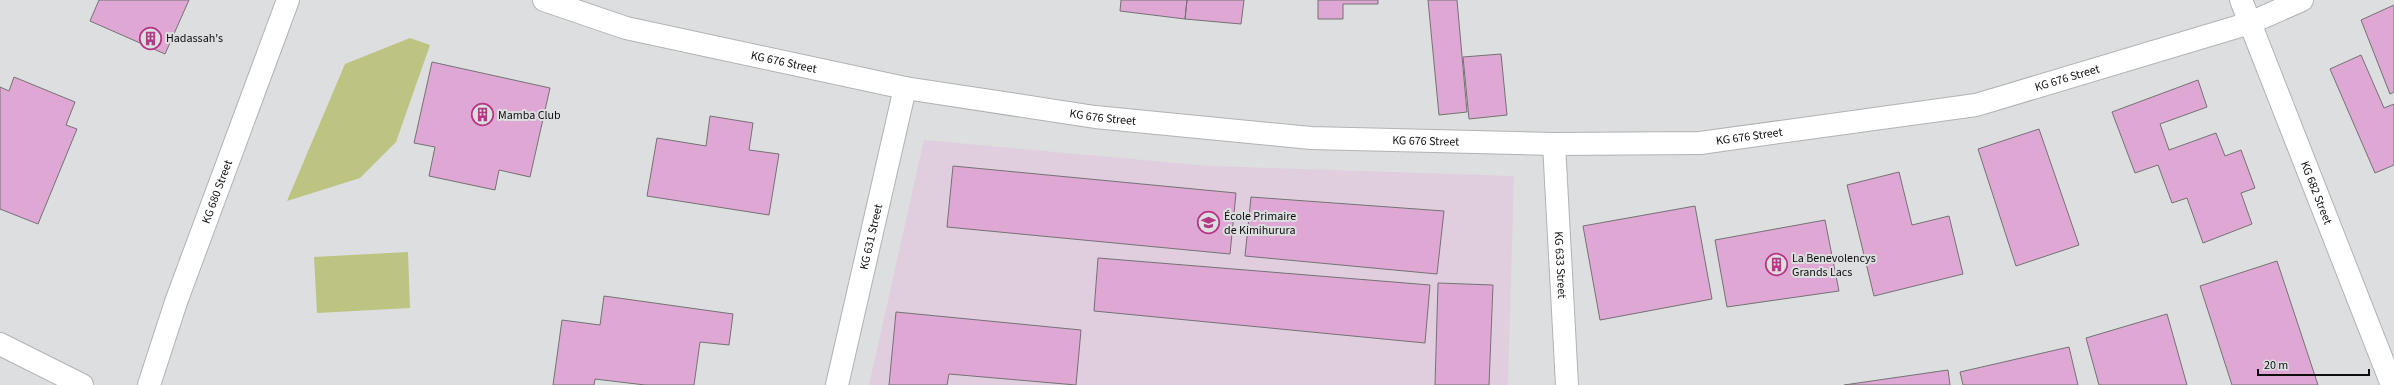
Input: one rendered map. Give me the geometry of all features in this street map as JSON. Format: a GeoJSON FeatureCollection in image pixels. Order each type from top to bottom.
{"type":"FeatureCollection","features":[{"type":"Feature","properties":{"kind":"street","name":"KG 680 Street"},"geometry":{"type":"LineString","coordinates":[[149,385],[176,302],[288,0]]}},
{"type":"Feature","properties":{"kind":"street","name":"KG 676 Street"},"geometry":{"type":"LineString","coordinates":[[544,0],[626,28],[904,88],[1095,116],[1311,138],[1554,144],[1700,143],[1976,105],[2250,23],[2302,0]]}},
{"type":"Feature","properties":{"kind":"street","name":"KG 682 Street"},"geometry":{"type":"LineString","coordinates":[[2241,0],[2392,385]]}},
{"type":"Feature","properties":{"kind":"street","name":"KG 631 Street"},"geometry":{"type":"LineString","coordinates":[[837,385],[904,88]]}},
{"type":"Feature","properties":{"kind":"street","name":"KG 633 Street"},"geometry":{"type":"LineString","coordinates":[[1554,144],[1567,385]]}},
{"type":"Feature","properties":{"kind":"street"},"geometry":{"type":"LineString","coordinates":[[0,344],[82,385]]}},
{"type":"Feature","properties":{"kind":"shaded area","name":"École Primaire de Kimihurura"},"geometry":{"type":"Polygon","coordinates":[[[924,140],[1209,166],[1514,176],[1508,385],[869,385],[924,140]]]}},
{"type":"Feature","properties":{"kind":"green space"},"geometry":{"type":"Polygon","coordinates":[[[410,38],[430,45],[396,142],[360,178],[287,201],[345,64],[410,38]]]}},
{"type":"Feature","properties":{"kind":"green space"},"geometry":{"type":"Polygon","coordinates":[[[408,252],[410,308],[317,313],[314,257],[408,252]]]}},
{"type":"Feature","properties":{"kind":"building","name":"Hadassah's"},"geometry":{"type":"Polygon","coordinates":[[[99,0],[189,0],[165,54],[90,21],[99,0]]]}},
{"type":"Feature","properties":{"kind":"building"},"geometry":{"type":"Polygon","coordinates":[[[1121,0],[1187,0],[1185,19],[1120,11],[1121,0]]]}},
{"type":"Feature","properties":{"kind":"building"},"geometry":{"type":"Polygon","coordinates":[[[1187,0],[1244,0],[1241,24],[1185,19],[1187,0]]]}},
{"type":"Feature","properties":{"kind":"building"},"geometry":{"type":"Polygon","coordinates":[[[1318,0],[1378,0],[1378,4],[1343,4],[1343,19],[1318,19],[1318,0]]]}},
{"type":"Feature","properties":{"kind":"building"},"geometry":{"type":"Polygon","coordinates":[[[1428,0],[1457,0],[1467,112],[1439,115],[1428,0]]]}},
{"type":"Feature","properties":{"kind":"building"},"geometry":{"type":"Polygon","coordinates":[[[2394,5],[2394,92],[2390,94],[2361,20],[2394,5]]]}},
{"type":"Feature","properties":{"kind":"building"},"geometry":{"type":"Polygon","coordinates":[[[1501,54],[1507,115],[1469,119],[1463,57],[1501,54]]]}},
{"type":"Feature","properties":{"kind":"building"},"geometry":{"type":"Polygon","coordinates":[[[2361,55],[2384,108],[2394,104],[2394,165],[2375,173],[2330,69],[2361,55]]]}},
{"type":"Feature","properties":{"kind":"building","name":"Mamba Club"},"geometry":{"type":"Polygon","coordinates":[[[432,62],[550,88],[530,177],[499,170],[495,190],[429,176],[435,147],[414,143],[432,62]]]}},
{"type":"Feature","properties":{"kind":"building"},"geometry":{"type":"Polygon","coordinates":[[[14,77],[75,102],[66,125],[77,129],[38,224],[0,209],[0,87],[9,91],[14,77]]]}},
{"type":"Feature","properties":{"kind":"building"},"geometry":{"type":"Polygon","coordinates":[[[2198,80],[2207,107],[2160,124],[2169,150],[2216,133],[2225,156],[2241,150],[2255,188],[2241,193],[2252,224],[2203,243],[2187,198],[2172,203],[2158,165],[2135,173],[2112,112],[2198,80]]]}},
{"type":"Feature","properties":{"kind":"building"},"geometry":{"type":"Polygon","coordinates":[[[710,116],[753,123],[749,150],[779,154],[769,215],[647,196],[657,138],[706,146],[710,116]]]}},
{"type":"Feature","properties":{"kind":"building"},"geometry":{"type":"Polygon","coordinates":[[[2039,129],[2079,245],[2016,266],[1978,149],[2039,129]]]}},
{"type":"Feature","properties":{"kind":"building"},"geometry":{"type":"Polygon","coordinates":[[[953,166],[1236,193],[1230,254],[947,227],[953,166]]]}},
{"type":"Feature","properties":{"kind":"building"},"geometry":{"type":"Polygon","coordinates":[[[1899,172],[1912,225],[1949,216],[1963,274],[1874,296],[1847,185],[1899,172]]]}},
{"type":"Feature","properties":{"kind":"building"},"geometry":{"type":"Polygon","coordinates":[[[1251,197],[1444,211],[1437,274],[1245,256],[1251,197]]]}},
{"type":"Feature","properties":{"kind":"building"},"geometry":{"type":"Polygon","coordinates":[[[1695,206],[1712,299],[1600,320],[1583,226],[1695,206]]]}},
{"type":"Feature","properties":{"kind":"building","name":"La Benevolencys Grands Lacs"},"geometry":{"type":"Polygon","coordinates":[[[1825,220],[1839,291],[1727,307],[1715,240],[1825,220]]]}},
{"type":"Feature","properties":{"kind":"building"},"geometry":{"type":"Polygon","coordinates":[[[1098,258],[1430,285],[1425,343],[1094,311],[1098,258]]]}},
{"type":"Feature","properties":{"kind":"building"},"geometry":{"type":"Polygon","coordinates":[[[2277,261],[2318,385],[2232,385],[2200,286],[2277,261]]]}},
{"type":"Feature","properties":{"kind":"building"},"geometry":{"type":"Polygon","coordinates":[[[1438,283],[1493,285],[1489,385],[1435,385],[1438,283]]]}},
{"type":"Feature","properties":{"kind":"building"},"geometry":{"type":"Polygon","coordinates":[[[604,296],[733,314],[729,345],[700,342],[694,385],[645,385],[595,379],[594,385],[553,385],[562,320],[600,325],[604,296]]]}},
{"type":"Feature","properties":{"kind":"building"},"geometry":{"type":"Polygon","coordinates":[[[896,312],[1081,330],[1076,385],[949,374],[947,385],[889,385],[896,312]]]}},
{"type":"Feature","properties":{"kind":"building"},"geometry":{"type":"Polygon","coordinates":[[[2167,314],[2187,385],[2099,385],[2086,338],[2167,314]]]}},
{"type":"Feature","properties":{"kind":"building"},"geometry":{"type":"Polygon","coordinates":[[[2069,347],[2078,385],[1963,385],[1960,372],[2069,347]]]}},
{"type":"Feature","properties":{"kind":"building"},"geometry":{"type":"Polygon","coordinates":[[[1948,370],[1950,385],[1844,385],[1948,370]]]}},
{"type":"Feature","properties":{"kind":"place","name":"Hadassah's"},"geometry":{"type":"Point","coordinates":[150,38]}},
{"type":"Feature","properties":{"kind":"place","name":"Mamba Club"},"geometry":{"type":"Point","coordinates":[482,115]}},
{"type":"Feature","properties":{"kind":"place","name":"École Primaire de Kimihurura"},"geometry":{"type":"Point","coordinates":[1209,223]}},
{"type":"Feature","properties":{"kind":"place","name":"La Benevolencys Grands Lacs"},"geometry":{"type":"Point","coordinates":[1777,265]}}]}
